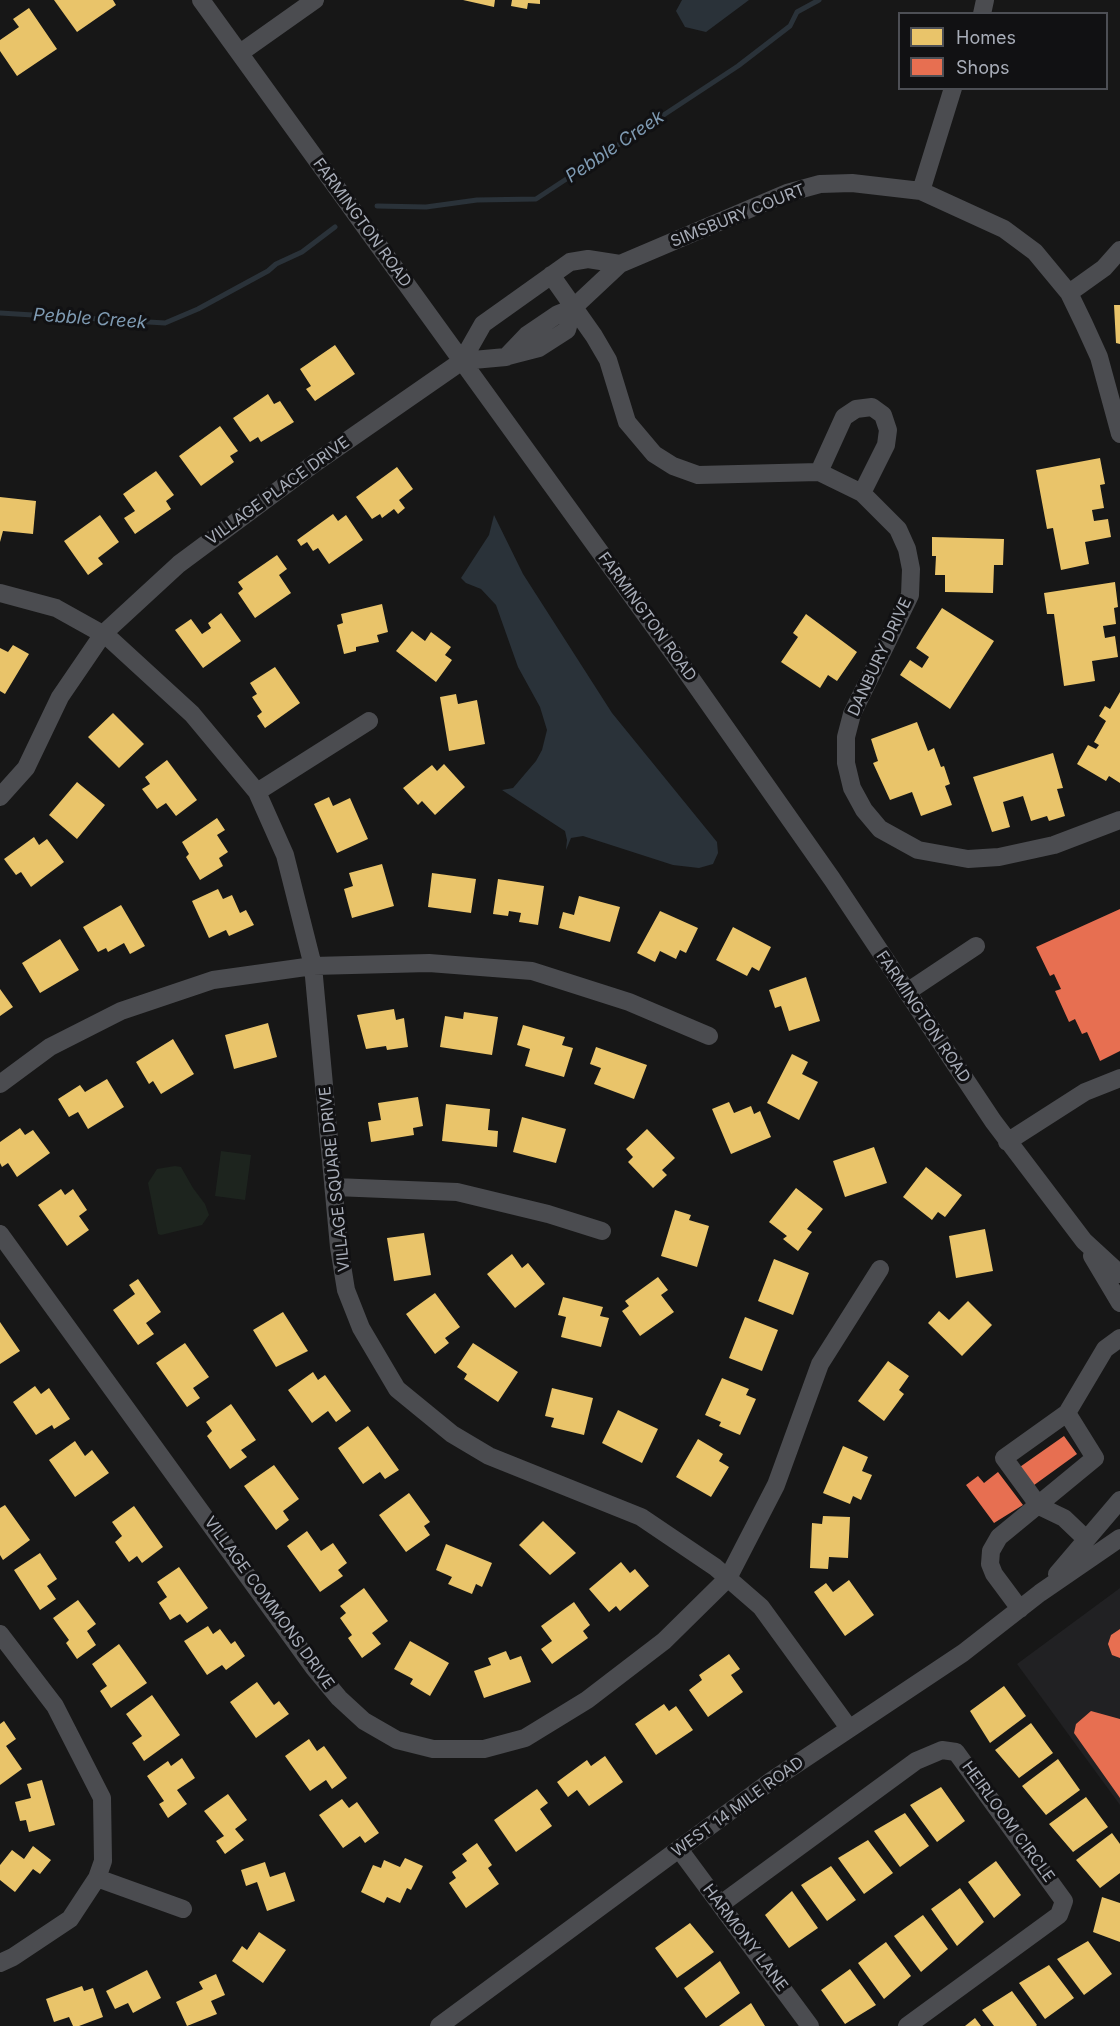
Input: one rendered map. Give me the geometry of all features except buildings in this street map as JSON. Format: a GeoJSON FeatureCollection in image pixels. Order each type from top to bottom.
{"type":"FeatureCollection","features":[{"type":"Feature","properties":{"kind":"street","name":"FARMINGTON ROAD"},"geometry":{"type":"LineString","coordinates":[[201,0],[676,657],[832,879],[1007,1142],[1084,1241],[1120,1303]]}},
{"type":"Feature","properties":{"kind":"street"},"geometry":{"type":"LineString","coordinates":[[240,53],[315,0]]}},
{"type":"Feature","properties":{"kind":"street"},"geometry":{"type":"LineString","coordinates":[[921,191],[952,90]]}},
{"type":"Feature","properties":{"kind":"street","name":"SIMSBURY COURT"},"geometry":{"type":"LineString","coordinates":[[462,361],[506,357],[539,348],[567,330],[573,308],[620,264],[787,193],[820,184],[852,183],[921,191],[1004,229],[1035,252],[1069,293],[1099,357],[1120,434]]}},
{"type":"Feature","properties":{"kind":"street"},"geometry":{"type":"LineString","coordinates":[[1069,293],[1104,268],[1120,250]]}},
{"type":"Feature","properties":{"kind":"street"},"geometry":{"type":"LineString","coordinates":[[462,361],[483,324],[570,262],[588,259],[620,264]]}},
{"type":"Feature","properties":{"kind":"street","name":"DANBURY DRIVE"},"geometry":{"type":"LineString","coordinates":[[551,275],[608,360],[627,422],[654,454],[673,466],[698,475],[819,472],[862,493],[898,529],[907,549],[911,569],[910,595],[852,714],[846,737],[846,763],[852,788],[864,810],[880,829],[918,850],[968,859],[999,857],[1054,845],[1120,820]]}},
{"type":"Feature","properties":{"kind":"street","name":"VILLAGE PLACE DRIVE"},"geometry":{"type":"LineString","coordinates":[[0,797],[26,768],[60,698],[104,634],[179,564],[315,463],[462,361]]}},
{"type":"Feature","properties":{"kind":"street"},"geometry":{"type":"LineString","coordinates":[[819,472],[844,417],[856,409],[872,407],[883,416],[888,430],[886,445],[862,493]]}},
{"type":"Feature","properties":{"kind":"street","name":"VILLAGE SQUARE DRIVE"},"geometry":{"type":"LineString","coordinates":[[0,593],[56,608],[104,634],[192,714],[256,792],[285,855],[313,966],[339,1247],[346,1290],[361,1328],[398,1389],[452,1434],[480,1450],[641,1517],[728,1578],[761,1606],[849,1728]]}},
{"type":"Feature","properties":{"kind":"street"},"geometry":{"type":"LineString","coordinates":[[256,792],[369,721]]}},
{"type":"Feature","properties":{"kind":"street"},"geometry":{"type":"LineString","coordinates":[[907,992],[976,946]]}},
{"type":"Feature","properties":{"kind":"street"},"geometry":{"type":"LineString","coordinates":[[0,1084],[50,1047],[121,1011],[213,980],[313,966],[429,963],[532,971],[629,1002],[709,1036]]}},
{"type":"Feature","properties":{"kind":"street"},"geometry":{"type":"LineString","coordinates":[[1007,1142],[1085,1092],[1120,1078]]}},
{"type":"Feature","properties":{"kind":"street"},"geometry":{"type":"LineString","coordinates":[[335,1187],[457,1192],[548,1214],[602,1231]]}},
{"type":"Feature","properties":{"kind":"street","name":"VILLAGE COMMONS DRIVE"},"geometry":{"type":"LineString","coordinates":[[0,1234],[314,1668],[339,1698],[364,1720],[397,1740],[433,1749],[484,1749],[525,1738],[587,1700],[664,1641],[728,1578],[776,1485],[820,1364],[880,1269]]}},
{"type":"Feature","properties":{"kind":"street","name":"FARMINGTON ROAD"},"geometry":{"type":"LineString","coordinates":[[1084,1241],[1120,1274]]}},
{"type":"Feature","properties":{"kind":"street"},"geometry":{"type":"LineString","coordinates":[[1086,1539],[1064,1518],[1039,1506],[1004,1458],[1067,1413],[1104,1349],[1120,1338]]}},
{"type":"Feature","properties":{"kind":"street"},"geometry":{"type":"LineString","coordinates":[[1020,1609],[994,1574],[990,1564],[991,1551],[999,1537],[1095,1458],[1067,1413]]}},
{"type":"Feature","properties":{"kind":"street","name":"WEST 14 MILE ROAD"},"geometry":{"type":"LineString","coordinates":[[1040,1593],[1120,1500]]}},
{"type":"Feature","properties":{"kind":"street","name":"WEST 14 MILE ROAD"},"geometry":{"type":"LineString","coordinates":[[439,2026],[679,1849],[849,1728],[963,1653],[1040,1593],[1120,1538]]}},
{"type":"Feature","properties":{"kind":"street"},"geometry":{"type":"LineString","coordinates":[[0,1634],[55,1706],[102,1798],[103,1861],[97,1878],[70,1918],[14,1957],[0,1963]]}},
{"type":"Feature","properties":{"kind":"street","name":"HEIRLOOM CIRCLE"},"geometry":{"type":"LineString","coordinates":[[721,1904],[916,1761],[942,1750],[956,1752],[1064,1901],[1059,1914],[907,2026]]}},
{"type":"Feature","properties":{"kind":"street","name":"HARMONY LANE"},"geometry":{"type":"LineString","coordinates":[[679,1849],[810,2026]]}},
{"type":"Feature","properties":{"kind":"street"},"geometry":{"type":"LineString","coordinates":[[97,1878],[183,1909]]}},
{"type":"Feature","properties":{"kind":"shaded area"},"geometry":{"type":"Polygon","coordinates":[[[682,0],[749,0],[706,32],[685,27],[676,11],[682,0]]]}},
{"type":"Feature","properties":{"kind":"shaded area"},"geometry":{"type":"Polygon","coordinates":[[[494,515],[523,574],[612,713],[717,842],[718,853],[713,864],[699,868],[673,865],[583,836],[571,838],[566,850],[565,831],[502,790],[513,788],[536,761],[542,750],[547,730],[540,707],[518,667],[496,605],[481,589],[466,583],[461,578],[489,535],[494,515]]]}},
{"type":"Feature","properties":{"kind":"shaded area"},"geometry":{"type":"Polygon","coordinates":[[[221,1151],[251,1155],[245,1200],[215,1196],[221,1151]]]}},
{"type":"Feature","properties":{"kind":"shaded area"},"geometry":{"type":"Polygon","coordinates":[[[181,1167],[205,1204],[209,1215],[202,1225],[161,1235],[158,1234],[148,1183],[157,1169],[181,1167]]]}},
{"type":"Feature","properties":{"kind":"shaded area"},"geometry":{"type":"Polygon","coordinates":[[[1120,1588],[1120,1805],[1017,1664],[1120,1588]]]}},
{"type":"Feature","properties":{"kind":"waterway","name":"Pebble Creek"},"geometry":{"type":"LineString","coordinates":[[377,206],[426,207],[477,200],[536,199],[738,66],[790,26],[797,12],[819,0]]}},
{"type":"Feature","properties":{"kind":"waterway","name":"Pebble Creek"},"geometry":{"type":"LineString","coordinates":[[0,313],[165,323],[198,309],[268,271],[276,264],[302,252],[335,227]]}}]}
